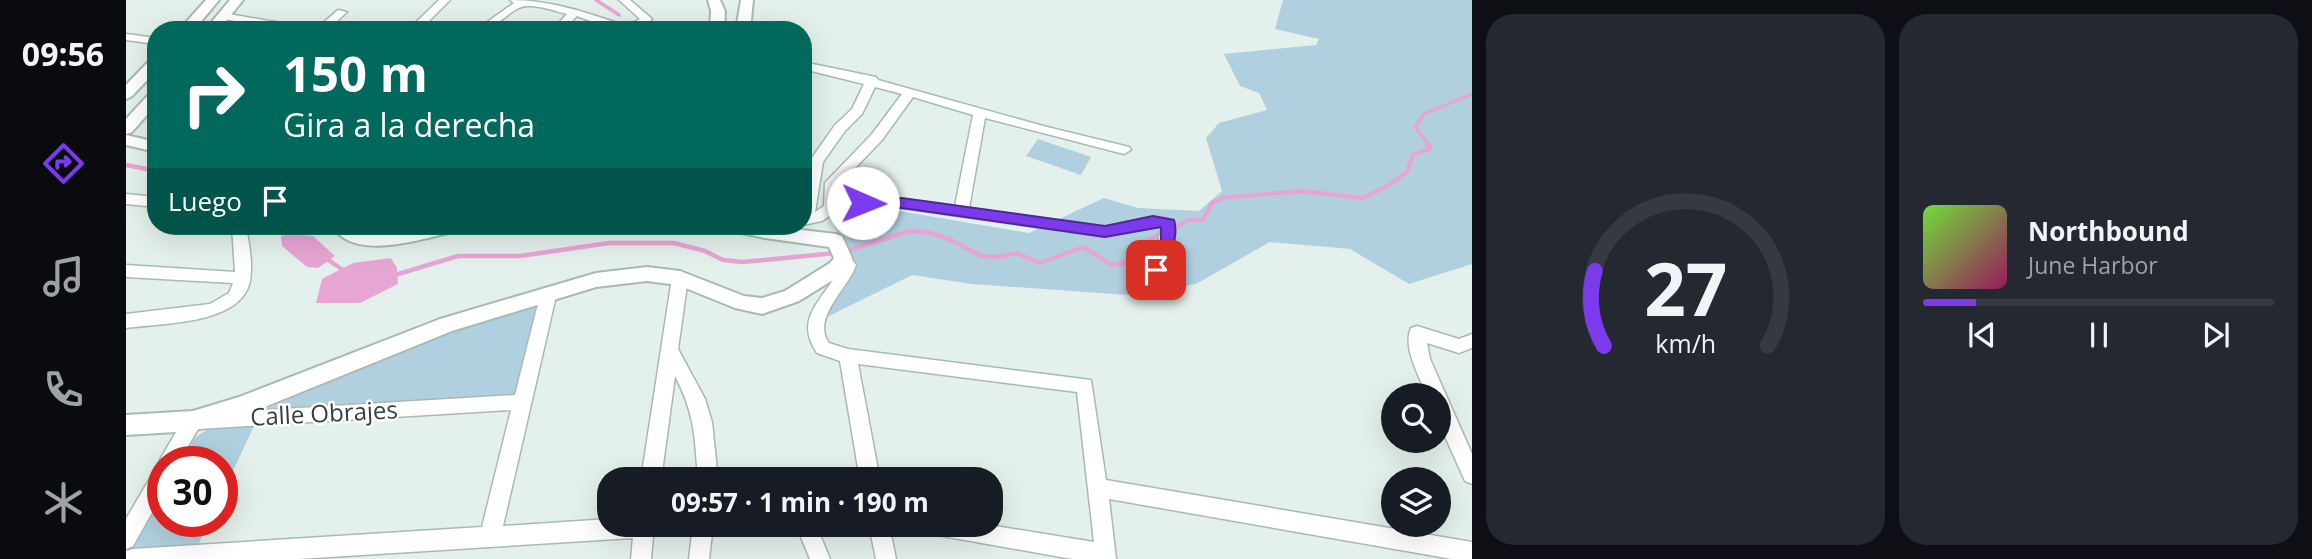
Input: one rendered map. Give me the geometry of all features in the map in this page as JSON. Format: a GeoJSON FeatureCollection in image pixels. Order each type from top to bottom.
{"type":"FeatureCollection","features":[{"type":"Feature","properties":{"kind":"street"},"geometry":{"type":"LineString","coordinates":[[194,21],[213,0]]}},
{"type":"Feature","properties":{"kind":"street"},"geometry":{"type":"LineString","coordinates":[[219,21],[237,0]]}},
{"type":"Feature","properties":{"kind":"street"},"geometry":{"type":"LineString","coordinates":[[423,21],[445,0]]}},
{"type":"Feature","properties":{"kind":"street"},"geometry":{"type":"LineString","coordinates":[[435,11],[456,0]]}},
{"type":"Feature","properties":{"kind":"street"},"geometry":{"type":"LineString","coordinates":[[624,0],[647,19],[643,21]]}},
{"type":"Feature","properties":{"kind":"street"},"geometry":{"type":"LineString","coordinates":[[744,21],[747,0]]}},
{"type":"Feature","properties":{"kind":"street"},"geometry":{"type":"LineString","coordinates":[[494,21],[521,1],[575,12],[601,21]]}},
{"type":"Feature","properties":{"kind":"street"},"geometry":{"type":"LineString","coordinates":[[331,21],[342,12]]}},
{"type":"Feature","properties":{"kind":"street"},"geometry":{"type":"LineString","coordinates":[[566,21],[575,12]]}},
{"type":"Feature","properties":{"kind":"street"},"geometry":{"type":"LineString","coordinates":[[223,16],[252,21]]}},
{"type":"Feature","properties":{"kind":"street"},"geometry":{"type":"LineString","coordinates":[[126,37],[147,40]]}},
{"type":"Feature","properties":{"kind":"street"},"geometry":{"type":"LineString","coordinates":[[812,67],[872,80],[980,112],[1124,149]]}},
{"type":"Feature","properties":{"kind":"street"},"geometry":{"type":"LineString","coordinates":[[126,94],[147,73]]}},
{"type":"Feature","properties":{"kind":"street"},"geometry":{"type":"LineString","coordinates":[[812,183],[816,162],[840,128],[858,111],[872,80]]}},
{"type":"Feature","properties":{"kind":"street"},"geometry":{"type":"LineString","coordinates":[[831,208],[831,186],[877,137],[910,92]]}},
{"type":"Feature","properties":{"kind":"street"},"geometry":{"type":"LineString","coordinates":[[126,129],[147,105]]}},
{"type":"Feature","properties":{"kind":"street"},"geometry":{"type":"LineString","coordinates":[[961,212],[980,112]]}},
{"type":"Feature","properties":{"kind":"street"},"geometry":{"type":"LineString","coordinates":[[126,140],[147,145]]}},
{"type":"Feature","properties":{"kind":"street"},"geometry":{"type":"LineString","coordinates":[[126,199],[147,201]]}},
{"type":"Feature","properties":{"kind":"street"},"geometry":{"type":"LineString","coordinates":[[812,217],[831,208],[863,203],[902,203],[1105,232],[1153,221],[1164,222],[1168,224],[1169,239],[1162,260],[1148,281]]}},
{"type":"Feature","properties":{"kind":"street"},"geometry":{"type":"LineString","coordinates":[[126,321],[225,307],[238,295],[243,278],[240,235]]}},
{"type":"Feature","properties":{"kind":"street"},"geometry":{"type":"LineString","coordinates":[[355,235],[373,241],[405,235]]}},
{"type":"Feature","properties":{"kind":"street"},"geometry":{"type":"LineString","coordinates":[[373,241],[379,235]]}},
{"type":"Feature","properties":{"kind":"street"},"geometry":{"type":"LineString","coordinates":[[789,235],[836,240],[848,265],[846,274],[816,318],[814,333],[823,348],[848,356],[1085,385],[1105,556],[995,537]]}},
{"type":"Feature","properties":{"kind":"street"},"geometry":{"type":"LineString","coordinates":[[179,446],[192,421],[242,406],[447,325],[596,280],[620,275],[647,274],[680,278],[743,303],[762,306],[792,296],[837,268],[843,258]]}},
{"type":"Feature","properties":{"kind":"street"},"geometry":{"type":"LineString","coordinates":[[126,271],[243,278]]}},
{"type":"Feature","properties":{"kind":"street"},"geometry":{"type":"LineString","coordinates":[[653,467],[680,278]]}},
{"type":"Feature","properties":{"kind":"street"},"geometry":{"type":"LineString","coordinates":[[490,536],[548,296]]}},
{"type":"Feature","properties":{"kind":"street"},"geometry":{"type":"LineString","coordinates":[[1431,383],[1421,359],[1417,333],[1466,344],[1472,359]]}},
{"type":"Feature","properties":{"kind":"street"},"geometry":{"type":"LineString","coordinates":[[669,348],[696,399],[702,422],[707,467]]}},
{"type":"Feature","properties":{"kind":"street"},"geometry":{"type":"LineString","coordinates":[[848,356],[868,467]]}},
{"type":"Feature","properties":{"kind":"street","name":"Calle Obrajes"},"geometry":{"type":"LineString","coordinates":[[126,425],[523,402]]}},
{"type":"Feature","properties":{"kind":"street"},"geometry":{"type":"LineString","coordinates":[[1451,429],[1472,475]]}},
{"type":"Feature","properties":{"kind":"street"},"geometry":{"type":"LineString","coordinates":[[1098,488],[1472,552]]}},
{"type":"Feature","properties":{"kind":"street"},"geometry":{"type":"LineString","coordinates":[[126,539],[147,502]]}},
{"type":"Feature","properties":{"kind":"street"},"geometry":{"type":"LineString","coordinates":[[133,559],[198,557],[597,529]]}},
{"type":"Feature","properties":{"kind":"street"},"geometry":{"type":"LineString","coordinates":[[640,559],[643,537]]}},
{"type":"Feature","properties":{"kind":"street"},"geometry":{"type":"LineString","coordinates":[[699,559],[702,537]]}},
{"type":"Feature","properties":{"kind":"street"},"geometry":{"type":"LineString","coordinates":[[811,537],[820,559]]}},
{"type":"Feature","properties":{"kind":"street"},"geometry":{"type":"LineString","coordinates":[[881,537],[886,559]]}},
{"type":"Feature","properties":{"kind":"shaded area"},"geometry":{"type":"Polygon","coordinates":[[[1283,0],[1472,0],[1472,264],[1409,284],[1350,249],[1270,242],[1196,284],[1128,295],[972,284],[912,275],[821,320],[839,296],[854,260],[830,219],[850,212],[882,208],[1029,233],[1104,198],[1138,208],[1199,211],[1222,191],[1206,138],[1219,123],[1267,110],[1259,93],[1240,86],[1224,54],[1316,45],[1319,39],[1275,29],[1283,0]]]}},
{"type":"Feature","properties":{"kind":"shaded area"},"geometry":{"type":"Polygon","coordinates":[[[1038,139],[1091,157],[1081,175],[1026,156],[1038,139]]]}},
{"type":"Feature","properties":{"kind":"shaded area"},"geometry":{"type":"Polygon","coordinates":[[[281,236],[313,236],[335,256],[318,268],[307,267],[282,246],[281,236]]]}},
{"type":"Feature","properties":{"kind":"shaded area"},"geometry":{"type":"Polygon","coordinates":[[[391,258],[397,268],[398,284],[360,303],[316,303],[322,279],[353,263],[391,258]]]}},
{"type":"Feature","properties":{"kind":"shaded area"},"geometry":{"type":"Polygon","coordinates":[[[537,303],[514,396],[263,410],[423,342],[537,303]]]}},
{"type":"Feature","properties":{"kind":"shaded area"},"geometry":{"type":"Polygon","coordinates":[[[212,426],[254,426],[238,460],[238,446],[190,446],[195,438],[212,426]]]}},
{"type":"Feature","properties":{"kind":"shaded area"},"geometry":{"type":"Polygon","coordinates":[[[147,520],[147,537],[202,537],[197,547],[136,551],[133,548],[147,520]]]}},
{"type":"Feature","properties":{"kind":"waterway"},"geometry":{"type":"LineString","coordinates":[[596,0],[619,15]]}},
{"type":"Feature","properties":{"kind":"waterway"},"geometry":{"type":"LineString","coordinates":[[1430,146],[1415,127],[1424,114],[1472,94]]}},
{"type":"Feature","properties":{"kind":"waterway"},"geometry":{"type":"LineString","coordinates":[[1172,228],[1189,220],[1203,220],[1212,203],[1222,198],[1301,191],[1362,198],[1386,187],[1407,172],[1413,155],[1431,148],[1428,145]]}},
{"type":"Feature","properties":{"kind":"waterway"},"geometry":{"type":"LineString","coordinates":[[126,165],[147,169]]}},
{"type":"Feature","properties":{"kind":"waterway"},"geometry":{"type":"LineString","coordinates":[[845,251],[910,231],[927,232],[951,240],[981,256],[997,257],[1016,253],[1040,263],[1083,247],[1112,265],[1127,263],[1137,247],[1164,231]]}},
{"type":"Feature","properties":{"kind":"waterway"},"geometry":{"type":"LineString","coordinates":[[395,275],[458,256],[520,256],[609,243],[674,243],[705,251],[723,260],[743,262],[836,253]]}},
{"type":"Feature","properties":{"kind":"waterway"},"geometry":{"type":"LineString","coordinates":[[324,257],[343,270]]}},
{"type":"Feature","properties":{"kind":"route"},"geometry":{"type":"LineString","coordinates":[[863,203],[902,203],[1105,232],[1153,221],[1164,222],[1170,229],[1169,239],[1156,270]]}}]}
